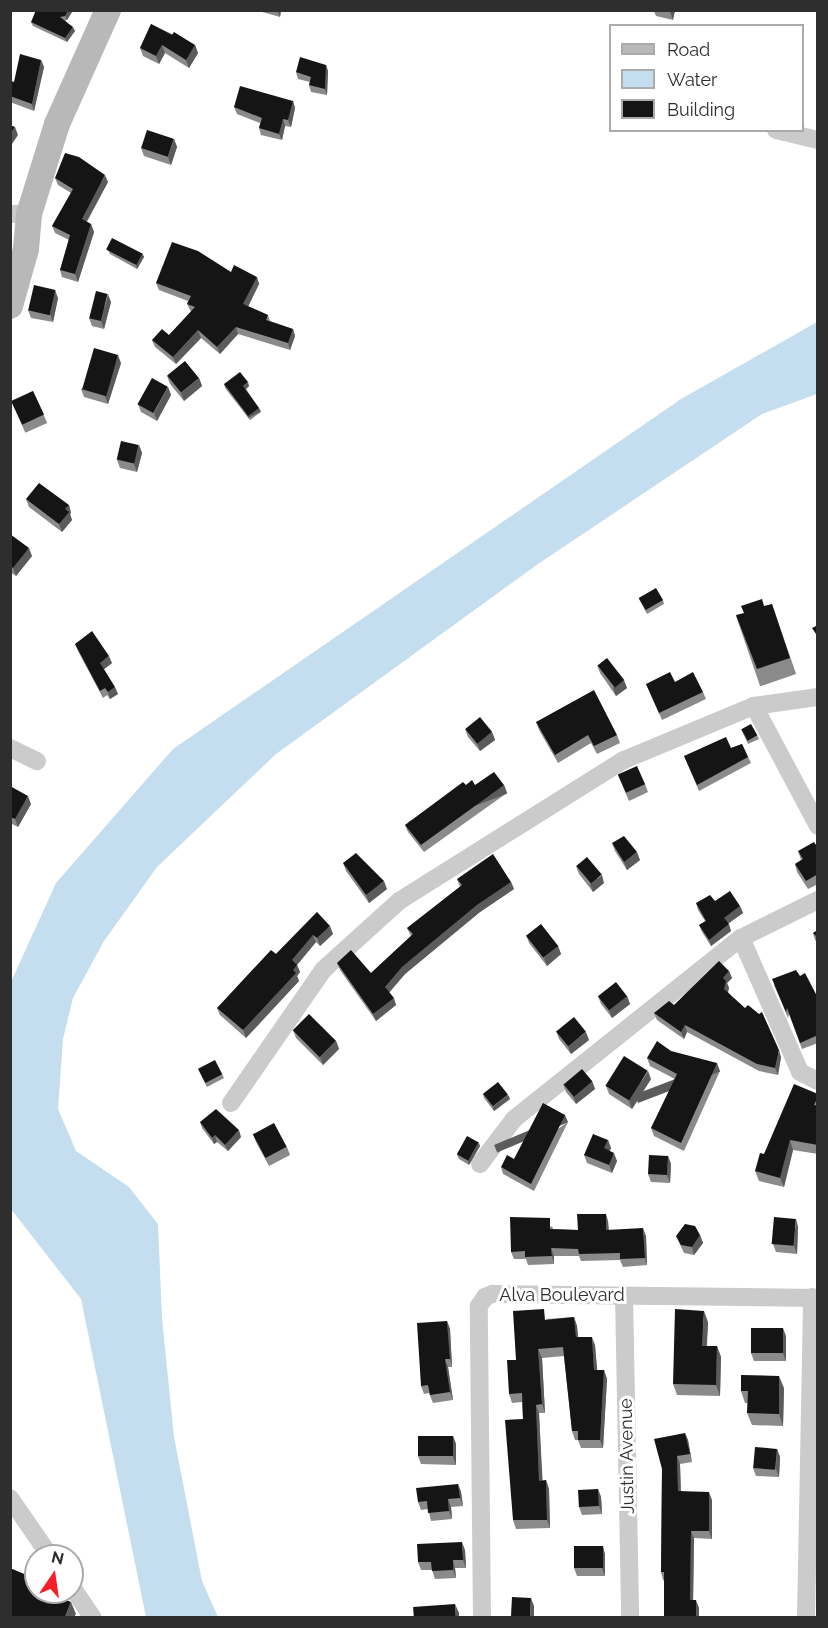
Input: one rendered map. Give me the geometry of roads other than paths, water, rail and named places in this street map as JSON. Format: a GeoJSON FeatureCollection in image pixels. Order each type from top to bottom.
{"type":"FeatureCollection","features":[{"type":"Feature","properties":{"kind":"street"},"geometry":{"type":"LineString","coordinates":[[10,306],[26,249],[20,214],[108,10]]}},
{"type":"Feature","properties":{"kind":"street"},"geometry":{"type":"LineString","coordinates":[[784,132],[818,140]]}},
{"type":"Feature","properties":{"kind":"street"},"geometry":{"type":"LineString","coordinates":[[231,1103],[323,969],[399,901],[624,760],[754,706],[818,697]]}},
{"type":"Feature","properties":{"kind":"street"},"geometry":{"type":"LineString","coordinates":[[754,706],[818,826]]}},
{"type":"Feature","properties":{"kind":"street"},"geometry":{"type":"LineString","coordinates":[[10,748],[37,761]]}},
{"type":"Feature","properties":{"kind":"street"},"geometry":{"type":"LineString","coordinates":[[480,1164],[513,1119],[741,938],[818,900]]}},
{"type":"Feature","properties":{"kind":"street"},"geometry":{"type":"LineString","coordinates":[[741,938],[800,1071],[818,1081]]}},
{"type":"Feature","properties":{"kind":"street","name":"Alva Boulevard"},"geometry":{"type":"LineString","coordinates":[[482,1617],[479,1306],[492,1294],[814,1298]]}},
{"type":"Feature","properties":{"kind":"street","name":"Justin Avenue"},"geometry":{"type":"LineString","coordinates":[[624,1295],[630,1617]]}},
{"type":"Feature","properties":{"kind":"street"},"geometry":{"type":"LineString","coordinates":[[806,1617],[814,1298]]}},
{"type":"Feature","properties":{"kind":"street"},"geometry":{"type":"LineString","coordinates":[[10,1498],[42,1544]]}},
{"type":"Feature","properties":{"kind":"street"},"geometry":{"type":"LineString","coordinates":[[84,1604],[93,1617]]}},
{"type":"Feature","properties":{"kind":"water"},"geometry":{"type":"Polygon","coordinates":[[[817,322],[817,394],[762,414],[538,564],[276,754],[157,867],[104,941],[73,998],[63,1039],[58,1109],[76,1151],[129,1187],[158,1224],[162,1318],[174,1437],[202,1581],[218,1617],[146,1617],[81,1299],[11,1209],[11,982],[56,883],[173,749],[681,399],[817,322]]]}}]}
